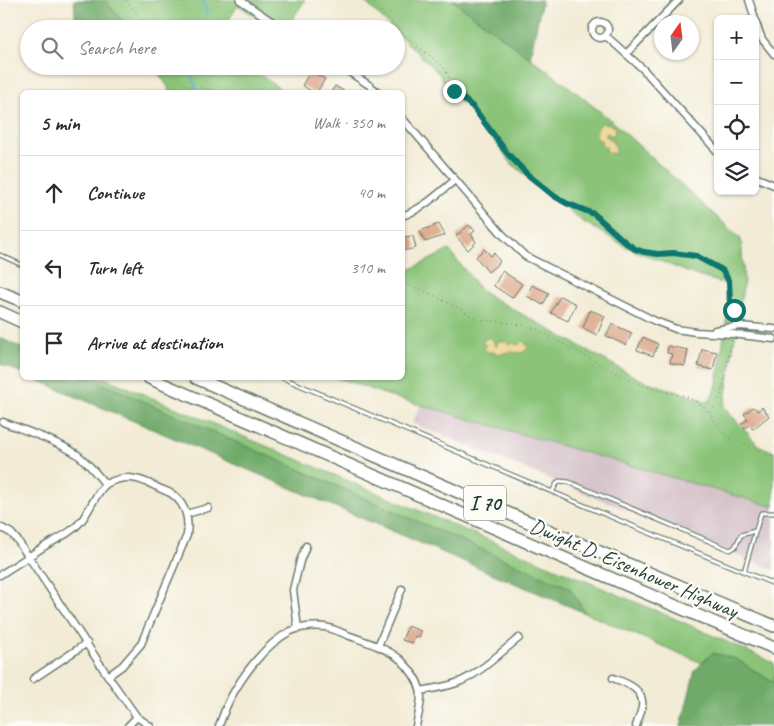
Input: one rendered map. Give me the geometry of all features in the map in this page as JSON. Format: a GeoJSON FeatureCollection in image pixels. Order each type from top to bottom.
{"type":"FeatureCollection","features":[{"type":"Feature","properties":{"kind":"highway"},"geometry":{"type":"LineString","coordinates":[[0,292],[20,301]]}},
{"type":"Feature","properties":{"kind":"highway"},"geometry":{"type":"LineString","coordinates":[[0,312],[20,321]]}},
{"type":"Feature","properties":{"kind":"highway","name":"Dwight D. Eisenhower Highway"},"geometry":{"type":"LineString","coordinates":[[155,380],[774,648]]}},
{"type":"Feature","properties":{"kind":"highway","name":"Dwight D. Eisenhower Highway"},"geometry":{"type":"LineString","coordinates":[[201,380],[774,626]]}},
{"type":"Feature","properties":{"kind":"street"},"geometry":{"type":"LineString","coordinates":[[240,0],[270,20]]}},
{"type":"Feature","properties":{"kind":"street"},"geometry":{"type":"LineString","coordinates":[[626,54],[671,6],[679,0]]}},
{"type":"Feature","properties":{"kind":"street"},"geometry":{"type":"LineString","coordinates":[[749,0],[754,15]]}},
{"type":"Feature","properties":{"kind":"street"},"geometry":{"type":"LineString","coordinates":[[759,31],[762,39],[774,54]]}},
{"type":"Feature","properties":{"kind":"street"},"geometry":{"type":"LineString","coordinates":[[606,36],[643,69],[716,150]]}},
{"type":"Feature","properties":{"kind":"street"},"geometry":{"type":"LineString","coordinates":[[354,75],[375,90]]}},
{"type":"Feature","properties":{"kind":"street"},"geometry":{"type":"LineString","coordinates":[[405,122],[502,234],[525,256],[655,322],[676,329],[696,332],[774,339]]}},
{"type":"Feature","properties":{"kind":"street"},"geometry":{"type":"LineString","coordinates":[[759,179],[774,185]]}},
{"type":"Feature","properties":{"kind":"street"},"geometry":{"type":"LineString","coordinates":[[405,215],[431,200],[455,180]]}},
{"type":"Feature","properties":{"kind":"street"},"geometry":{"type":"LineString","coordinates":[[709,332],[740,326],[774,329]]}},
{"type":"Feature","properties":{"kind":"street"},"geometry":{"type":"LineString","coordinates":[[3,422],[60,444],[75,453],[89,464],[105,484]]}},
{"type":"Feature","properties":{"kind":"street"},"geometry":{"type":"LineString","coordinates":[[0,575],[81,522],[89,511],[98,492],[105,484],[124,478],[133,478],[172,494],[186,514],[188,524],[187,535],[141,644],[122,666],[108,676]]}},
{"type":"Feature","properties":{"kind":"street"},"geometry":{"type":"LineString","coordinates":[[186,514],[208,508]]}},
{"type":"Feature","properties":{"kind":"street"},"geometry":{"type":"LineString","coordinates":[[0,527],[11,533],[18,541],[137,717],[150,726]]}},
{"type":"Feature","properties":{"kind":"street"},"geometry":{"type":"LineString","coordinates":[[298,628],[293,590],[300,561],[306,546]]}},
{"type":"Feature","properties":{"kind":"street"},"geometry":{"type":"LineString","coordinates":[[378,646],[402,588]]}},
{"type":"Feature","properties":{"kind":"street"},"geometry":{"type":"LineString","coordinates":[[219,726],[229,701],[250,668],[262,654],[282,636],[298,628],[324,627],[378,646],[400,660],[409,669],[421,691],[416,726]]}},
{"type":"Feature","properties":{"kind":"street"},"geometry":{"type":"LineString","coordinates":[[421,691],[446,687],[474,674],[519,638]]}},
{"type":"Feature","properties":{"kind":"street"},"geometry":{"type":"LineString","coordinates":[[33,679],[87,643]]}},
{"type":"Feature","properties":{"kind":"street"},"geometry":{"type":"LineString","coordinates":[[613,678],[629,684],[640,694],[642,706],[636,726]]}},
{"type":"Feature","properties":{"kind":"street"},"geometry":{"type":"LineString","coordinates":[[128,726],[137,717]]}},
{"type":"Feature","properties":{"kind":"lane"},"geometry":{"type":"LineString","coordinates":[[0,255],[20,264]]}},
{"type":"Feature","properties":{"kind":"lane"},"geometry":{"type":"LineString","coordinates":[[288,380],[774,584]]}},
{"type":"Feature","properties":{"kind":"lane"},"geometry":{"type":"LineString","coordinates":[[552,492],[559,481],[570,482],[730,550],[735,548],[741,535],[755,531]]}},
{"type":"Feature","properties":{"kind":"lane"},"geometry":{"type":"LineString","coordinates":[[744,572],[761,513],[774,514]]}},
{"type":"Feature","properties":{"kind":"path"},"geometry":{"type":"LineString","coordinates":[[126,0],[141,20]]}},
{"type":"Feature","properties":{"kind":"path"},"geometry":{"type":"LineString","coordinates":[[371,0],[389,20]]}},
{"type":"Feature","properties":{"kind":"path"},"geometry":{"type":"LineString","coordinates":[[405,35],[443,66],[454,91],[473,107],[507,153],[546,190],[566,203],[594,214],[635,249],[658,254],[673,253],[696,256],[722,270],[729,282],[730,300],[734,310],[733,323]]}},
{"type":"Feature","properties":{"kind":"path"},"geometry":{"type":"LineString","coordinates":[[175,75],[183,84],[192,87]]}},
{"type":"Feature","properties":{"kind":"path"},"geometry":{"type":"LineString","coordinates":[[200,88],[213,90]]}},
{"type":"Feature","properties":{"kind":"path"},"geometry":{"type":"LineString","coordinates":[[405,283],[456,306],[477,319],[523,325],[538,330],[638,383],[688,397],[710,412],[719,428],[728,437],[774,458]]}},
{"type":"Feature","properties":{"kind":"path"},"geometry":{"type":"LineString","coordinates":[[710,412],[715,407],[720,395],[731,337]]}},
{"type":"Feature","properties":{"kind":"shaded area"},"geometry":{"type":"Polygon","coordinates":[[[421,405],[774,507],[774,570],[412,423],[421,405]]]}},
{"type":"Feature","properties":{"kind":"green space"},"geometry":{"type":"Polygon","coordinates":[[[74,0],[105,0],[121,20],[75,20],[74,0]]]}},
{"type":"Feature","properties":{"kind":"green space"},"geometry":{"type":"Polygon","coordinates":[[[105,0],[305,0],[292,20],[261,20],[238,5],[229,20],[121,20],[105,0]]]}},
{"type":"Feature","properties":{"kind":"green space"},"geometry":{"type":"Polygon","coordinates":[[[363,0],[452,0],[567,85],[613,122],[741,239],[744,281],[724,407],[758,445],[774,452],[774,507],[393,397],[344,380],[405,380],[405,272],[449,250],[482,292],[639,379],[709,402],[717,384],[728,308],[726,284],[697,276],[626,247],[582,221],[512,164],[471,110],[451,95],[440,75],[405,41],[405,20],[384,20],[363,0]]]}},
{"type":"Feature","properties":{"kind":"green space"},"geometry":{"type":"Polygon","coordinates":[[[452,0],[542,0],[530,58],[525,54],[452,0]]]}},
{"type":"Feature","properties":{"kind":"green space"},"geometry":{"type":"Polygon","coordinates":[[[160,75],[261,75],[281,90],[170,90],[160,75]]]}},
{"type":"Feature","properties":{"kind":"green space"},"geometry":{"type":"Polygon","coordinates":[[[0,338],[20,347],[20,372],[0,364],[0,338]]]}},
{"type":"Feature","properties":{"kind":"green space"},"geometry":{"type":"Polygon","coordinates":[[[37,380],[95,380],[570,588],[585,613],[37,380]]]}},
{"type":"Feature","properties":{"kind":"green space"},"geometry":{"type":"Polygon","coordinates":[[[95,380],[110,380],[678,620],[774,663],[774,683],[736,659],[712,653],[702,663],[585,613],[570,588],[95,380]]]}},
{"type":"Feature","properties":{"kind":"green space"},"geometry":{"type":"Polygon","coordinates":[[[712,653],[736,659],[774,683],[774,726],[681,726],[695,670],[712,653]]]}},
{"type":"Feature","properties":{"kind":"sand"},"geometry":{"type":"Polygon","coordinates":[[[602,123],[614,126],[615,133],[610,135],[607,133],[605,136],[610,138],[617,147],[615,148],[616,154],[607,152],[606,147],[603,147],[601,144],[601,140],[597,138],[597,131],[602,123]]]}},
{"type":"Feature","properties":{"kind":"sand"},"geometry":{"type":"Polygon","coordinates":[[[490,337],[496,347],[499,340],[506,341],[509,345],[512,343],[518,345],[524,341],[528,348],[522,353],[509,352],[498,354],[488,352],[484,349],[486,345],[482,343],[490,337]]]}},
{"type":"Feature","properties":{"kind":"building"},"geometry":{"type":"Polygon","coordinates":[[[308,75],[318,75],[325,79],[318,90],[309,90],[302,85],[308,75]]]}},
{"type":"Feature","properties":{"kind":"building"},"geometry":{"type":"Polygon","coordinates":[[[335,86],[342,90],[332,90],[335,86]]]}},
{"type":"Feature","properties":{"kind":"building"},"geometry":{"type":"Polygon","coordinates":[[[439,224],[445,235],[425,242],[420,231],[439,224]]]}},
{"type":"Feature","properties":{"kind":"building"},"geometry":{"type":"Polygon","coordinates":[[[469,225],[475,231],[471,234],[476,242],[468,250],[456,236],[469,225]]]}},
{"type":"Feature","properties":{"kind":"building"},"geometry":{"type":"Polygon","coordinates":[[[413,236],[416,248],[405,250],[405,237],[413,236]]]}},
{"type":"Feature","properties":{"kind":"building"},"geometry":{"type":"Polygon","coordinates":[[[484,249],[491,256],[494,253],[500,262],[488,272],[476,257],[484,249]]]}},
{"type":"Feature","properties":{"kind":"building"},"geometry":{"type":"Polygon","coordinates":[[[502,271],[522,284],[512,298],[494,286],[502,271]]]}},
{"type":"Feature","properties":{"kind":"building"},"geometry":{"type":"Polygon","coordinates":[[[532,285],[549,293],[543,305],[527,296],[532,285]]]}},
{"type":"Feature","properties":{"kind":"building"},"geometry":{"type":"Polygon","coordinates":[[[560,296],[576,304],[568,321],[551,313],[560,296]]]}},
{"type":"Feature","properties":{"kind":"building"},"geometry":{"type":"Polygon","coordinates":[[[590,310],[605,316],[597,335],[583,328],[590,310]]]}},
{"type":"Feature","properties":{"kind":"building"},"geometry":{"type":"Polygon","coordinates":[[[612,324],[632,333],[626,345],[606,336],[612,324]]]}},
{"type":"Feature","properties":{"kind":"building"},"geometry":{"type":"Polygon","coordinates":[[[643,337],[658,344],[653,356],[637,350],[643,337]]]}},
{"type":"Feature","properties":{"kind":"building"},"geometry":{"type":"Polygon","coordinates":[[[668,346],[688,350],[685,366],[670,363],[672,354],[667,353],[668,346]]]}},
{"type":"Feature","properties":{"kind":"building"},"geometry":{"type":"Polygon","coordinates":[[[702,349],[717,352],[713,370],[698,366],[702,349]]]}},
{"type":"Feature","properties":{"kind":"building"},"geometry":{"type":"Polygon","coordinates":[[[753,407],[758,411],[762,407],[769,416],[753,429],[749,425],[745,428],[741,424],[748,419],[744,414],[753,407]]]}},
{"type":"Feature","properties":{"kind":"building"},"geometry":{"type":"Polygon","coordinates":[[[408,626],[421,631],[419,637],[415,636],[412,643],[402,640],[408,626]]]}},
{"type":"Feature","properties":{"kind":"waterway"},"geometry":{"type":"LineString","coordinates":[[203,0],[206,7],[207,20]]}},
{"type":"Feature","properties":{"kind":"waterway"},"geometry":{"type":"LineString","coordinates":[[193,75],[197,90]]}},
{"type":"Feature","properties":{"kind":"route"},"geometry":{"type":"LineString","coordinates":[[454,91],[473,107],[507,153],[527,174],[554,196],[594,214],[635,249],[658,254],[673,253],[696,256],[722,270],[729,282],[730,300],[734,310]]}}]}
